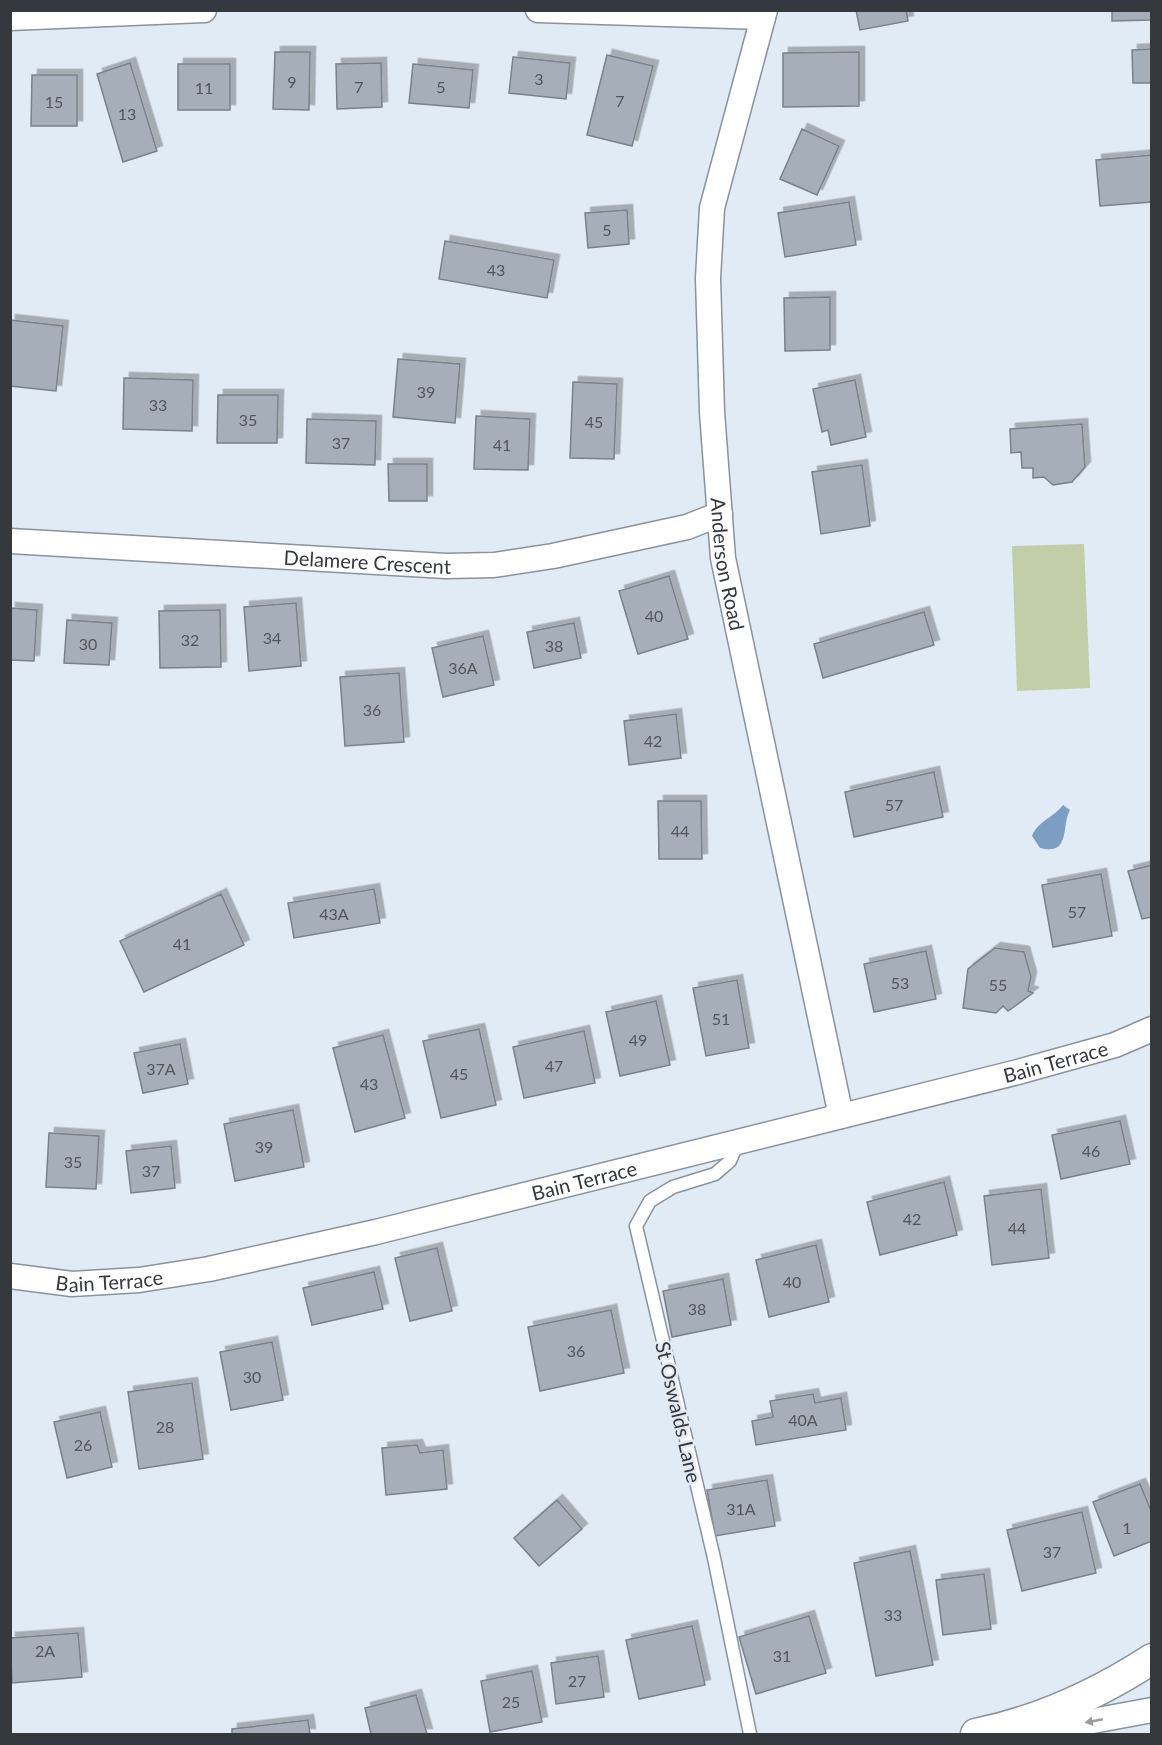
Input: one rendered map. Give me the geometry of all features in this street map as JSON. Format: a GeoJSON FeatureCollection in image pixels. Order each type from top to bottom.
{"type":"FeatureCollection","features":[{"type":"Feature","properties":{"kind":"street"},"geometry":{"type":"LineString","coordinates":[[10,18],[204,10]]}},
{"type":"Feature","properties":{"kind":"street"},"geometry":{"type":"LineString","coordinates":[[538,10],[764,14]]}},
{"type":"Feature","properties":{"kind":"street","name":"Anderson Road"},"geometry":{"type":"LineString","coordinates":[[764,14],[712,208],[708,278],[712,412],[723,558],[841,1116]]}},
{"type":"Feature","properties":{"kind":"street","name":"Delamere Crescent"},"geometry":{"type":"LineString","coordinates":[[10,541],[446,566],[494,565],[559,555],[687,527],[720,514]]}},
{"type":"Feature","properties":{"kind":"street","name":"Bain Terrace"},"geometry":{"type":"LineString","coordinates":[[10,1276],[72,1284],[139,1280],[209,1269],[388,1229],[841,1116],[1115,1045],[1152,1029]]}},
{"type":"Feature","properties":{"kind":"street"},"geometry":{"type":"LineString","coordinates":[[976,1734],[1008,1726],[1095,1693],[1152,1659]]}},
{"type":"Feature","properties":{"kind":"street"},"geometry":{"type":"LineString","coordinates":[[1008,1726],[1082,1723],[1152,1710]]}},
{"type":"Feature","properties":{"kind":"lane","name":"St Oswalds Lane"},"geometry":{"type":"LineString","coordinates":[[738,1142],[730,1161],[714,1174],[673,1187],[650,1202],[636,1226],[714,1558],[750,1734]]}},
{"type":"Feature","properties":{"kind":"green space"},"geometry":{"type":"Polygon","coordinates":[[[1084,544],[1090,688],[1017,691],[1012,546],[1084,544]]]}},
{"type":"Feature","properties":{"kind":"water"},"geometry":{"type":"Polygon","coordinates":[[[1063,805],[1070,810],[1061,844],[1056,848],[1040,848],[1032,836],[1034,831],[1063,805]]]}},
{"type":"Feature","properties":{"kind":"building"},"geometry":{"type":"Polygon","coordinates":[[[856,10],[906,10],[908,21],[860,30],[856,10]]]}},
{"type":"Feature","properties":{"kind":"building"},"geometry":{"type":"Polygon","coordinates":[[[1112,10],[1152,10],[1152,20],[1112,21],[1112,10]]]}},
{"type":"Feature","properties":{"kind":"building"},"geometry":{"type":"Polygon","coordinates":[[[1152,49],[1152,83],[1133,83],[1132,50],[1152,49]]]}},
{"type":"Feature","properties":{"kind":"building"},"geometry":{"type":"Polygon","coordinates":[[[275,52],[310,52],[309,110],[273,109],[275,52]]]}},
{"type":"Feature","properties":{"kind":"building"},"geometry":{"type":"Polygon","coordinates":[[[859,52],[859,106],[783,107],[783,53],[859,52]]]}},
{"type":"Feature","properties":{"kind":"building"},"geometry":{"type":"Polygon","coordinates":[[[607,55],[653,66],[632,146],[587,135],[607,55]]]}},
{"type":"Feature","properties":{"kind":"building"},"geometry":{"type":"Polygon","coordinates":[[[513,57],[570,63],[566,99],[509,93],[513,57]]]}},
{"type":"Feature","properties":{"kind":"building"},"geometry":{"type":"Polygon","coordinates":[[[130,63],[157,151],[123,162],[97,74],[130,63]]]}},
{"type":"Feature","properties":{"kind":"building"},"geometry":{"type":"Polygon","coordinates":[[[381,63],[382,107],[337,109],[336,64],[381,63]]]}},
{"type":"Feature","properties":{"kind":"building"},"geometry":{"type":"Polygon","coordinates":[[[178,64],[230,64],[230,110],[178,110],[178,64]]]}},
{"type":"Feature","properties":{"kind":"building"},"geometry":{"type":"Polygon","coordinates":[[[413,64],[473,70],[469,108],[409,103],[413,64]]]}},
{"type":"Feature","properties":{"kind":"building"},"geometry":{"type":"Polygon","coordinates":[[[32,75],[77,75],[77,126],[31,126],[32,75]]]}},
{"type":"Feature","properties":{"kind":"building"},"geometry":{"type":"Polygon","coordinates":[[[802,129],[839,146],[817,195],[780,179],[802,129]]]}},
{"type":"Feature","properties":{"kind":"building"},"geometry":{"type":"Polygon","coordinates":[[[1152,155],[1152,202],[1100,206],[1096,160],[1152,155]]]}},
{"type":"Feature","properties":{"kind":"building"},"geometry":{"type":"Polygon","coordinates":[[[849,202],[856,245],[785,257],[778,213],[849,202]]]}},
{"type":"Feature","properties":{"kind":"building"},"geometry":{"type":"Polygon","coordinates":[[[627,210],[629,244],[588,248],[585,213],[627,210]]]}},
{"type":"Feature","properties":{"kind":"building"},"geometry":{"type":"Polygon","coordinates":[[[445,241],[554,260],[547,298],[439,279],[445,241]]]}},
{"type":"Feature","properties":{"kind":"building"},"geometry":{"type":"Polygon","coordinates":[[[830,297],[830,350],[785,351],[784,298],[830,297]]]}},
{"type":"Feature","properties":{"kind":"building"},"geometry":{"type":"Polygon","coordinates":[[[10,320],[63,326],[56,391],[10,386],[10,320]]]}},
{"type":"Feature","properties":{"kind":"building"},"geometry":{"type":"Polygon","coordinates":[[[398,359],[460,364],[455,423],[393,417],[398,359]]]}},
{"type":"Feature","properties":{"kind":"building"},"geometry":{"type":"Polygon","coordinates":[[[124,378],[193,380],[192,431],[123,429],[124,378]]]}},
{"type":"Feature","properties":{"kind":"building"},"geometry":{"type":"Polygon","coordinates":[[[855,380],[866,437],[831,445],[828,430],[822,432],[813,389],[855,380]]]}},
{"type":"Feature","properties":{"kind":"building"},"geometry":{"type":"Polygon","coordinates":[[[573,382],[617,384],[614,459],[570,458],[573,382]]]}},
{"type":"Feature","properties":{"kind":"building"},"geometry":{"type":"Polygon","coordinates":[[[218,395],[278,395],[277,443],[217,443],[218,395]]]}},
{"type":"Feature","properties":{"kind":"building"},"geometry":{"type":"Polygon","coordinates":[[[476,416],[530,419],[528,470],[474,469],[476,416]]]}},
{"type":"Feature","properties":{"kind":"building"},"geometry":{"type":"Polygon","coordinates":[[[307,419],[376,421],[375,465],[306,463],[307,419]]]}},
{"type":"Feature","properties":{"kind":"building"},"geometry":{"type":"Polygon","coordinates":[[[1082,424],[1085,467],[1072,482],[1053,485],[1044,477],[1033,478],[1033,468],[1022,468],[1021,452],[1011,453],[1010,429],[1082,424]]]}},
{"type":"Feature","properties":{"kind":"building"},"geometry":{"type":"Polygon","coordinates":[[[388,464],[427,464],[427,501],[389,501],[388,464]]]}},
{"type":"Feature","properties":{"kind":"building"},"geometry":{"type":"Polygon","coordinates":[[[862,465],[870,526],[821,534],[812,472],[862,465]]]}},
{"type":"Feature","properties":{"kind":"building"},"geometry":{"type":"Polygon","coordinates":[[[669,576],[688,639],[638,654],[619,591],[669,576]]]}},
{"type":"Feature","properties":{"kind":"building"},"geometry":{"type":"Polygon","coordinates":[[[296,603],[301,666],[249,671],[244,607],[296,603]]]}},
{"type":"Feature","properties":{"kind":"building"},"geometry":{"type":"Polygon","coordinates":[[[10,608],[37,610],[34,661],[10,660],[10,608]]]}},
{"type":"Feature","properties":{"kind":"building"},"geometry":{"type":"Polygon","coordinates":[[[220,610],[221,667],[160,668],[159,611],[220,610]]]}},
{"type":"Feature","properties":{"kind":"building"},"geometry":{"type":"Polygon","coordinates":[[[924,612],[934,645],[823,678],[814,644],[924,612]]]}},
{"type":"Feature","properties":{"kind":"building"},"geometry":{"type":"Polygon","coordinates":[[[67,620],[112,623],[109,665],[64,663],[67,620]]]}},
{"type":"Feature","properties":{"kind":"building"},"geometry":{"type":"Polygon","coordinates":[[[574,623],[581,658],[534,668],[527,632],[574,623]]]}},
{"type":"Feature","properties":{"kind":"building"},"geometry":{"type":"Polygon","coordinates":[[[483,636],[494,685],[443,697],[432,648],[483,636]]]}},
{"type":"Feature","properties":{"kind":"building"},"geometry":{"type":"Polygon","coordinates":[[[399,673],[404,742],[345,746],[340,677],[399,673]]]}},
{"type":"Feature","properties":{"kind":"building"},"geometry":{"type":"Polygon","coordinates":[[[676,714],[681,758],[629,765],[624,721],[676,714]]]}},
{"type":"Feature","properties":{"kind":"building"},"geometry":{"type":"Polygon","coordinates":[[[934,772],[943,817],[854,837],[845,792],[934,772]]]}},
{"type":"Feature","properties":{"kind":"building"},"geometry":{"type":"Polygon","coordinates":[[[658,801],[701,801],[702,859],[659,859],[658,801]]]}},
{"type":"Feature","properties":{"kind":"building"},"geometry":{"type":"Polygon","coordinates":[[[1152,865],[1152,917],[1142,919],[1128,871],[1152,865]]]}},
{"type":"Feature","properties":{"kind":"building"},"geometry":{"type":"Polygon","coordinates":[[[1101,874],[1112,936],[1053,947],[1042,885],[1101,874]]]}},
{"type":"Feature","properties":{"kind":"building"},"geometry":{"type":"Polygon","coordinates":[[[374,889],[380,923],[294,938],[288,903],[374,889]]]}},
{"type":"Feature","properties":{"kind":"building"},"geometry":{"type":"Polygon","coordinates":[[[221,894],[244,945],[144,992],[120,941],[221,894]]]}},
{"type":"Feature","properties":{"kind":"building"},"geometry":{"type":"Polygon","coordinates":[[[995,948],[1024,952],[1031,977],[1028,991],[1033,993],[1008,1011],[1003,1006],[996,1013],[963,1008],[968,969],[995,948]]]}},
{"type":"Feature","properties":{"kind":"building"},"geometry":{"type":"Polygon","coordinates":[[[926,951],[936,999],[874,1012],[864,964],[926,951]]]}},
{"type":"Feature","properties":{"kind":"building"},"geometry":{"type":"Polygon","coordinates":[[[737,980],[749,1048],[706,1056],[693,988],[737,980]]]}},
{"type":"Feature","properties":{"kind":"building"},"geometry":{"type":"Polygon","coordinates":[[[656,1001],[670,1065],[620,1076],[606,1012],[656,1001]]]}},
{"type":"Feature","properties":{"kind":"building"},"geometry":{"type":"Polygon","coordinates":[[[479,1029],[496,1105],[441,1118],[423,1041],[479,1029]]]}},
{"type":"Feature","properties":{"kind":"building"},"geometry":{"type":"Polygon","coordinates":[[[584,1031],[595,1083],[524,1098],[513,1047],[584,1031]]]}},
{"type":"Feature","properties":{"kind":"building"},"geometry":{"type":"Polygon","coordinates":[[[383,1035],[405,1118],[355,1132],[333,1048],[383,1035]]]}},
{"type":"Feature","properties":{"kind":"building"},"geometry":{"type":"Polygon","coordinates":[[[180,1044],[188,1084],[143,1093],[134,1053],[180,1044]]]}},
{"type":"Feature","properties":{"kind":"building"},"geometry":{"type":"Polygon","coordinates":[[[293,1110],[304,1167],[235,1181],[224,1124],[293,1110]]]}},
{"type":"Feature","properties":{"kind":"building"},"geometry":{"type":"Polygon","coordinates":[[[1120,1121],[1130,1164],[1061,1179],[1052,1135],[1120,1121]]]}},
{"type":"Feature","properties":{"kind":"building"},"geometry":{"type":"Polygon","coordinates":[[[49,1133],[99,1136],[96,1189],[46,1187],[49,1133]]]}},
{"type":"Feature","properties":{"kind":"building"},"geometry":{"type":"Polygon","coordinates":[[[171,1146],[175,1188],[131,1193],[126,1151],[171,1146]]]}},
{"type":"Feature","properties":{"kind":"building"},"geometry":{"type":"Polygon","coordinates":[[[944,1182],[957,1235],[880,1255],[867,1202],[944,1182]]]}},
{"type":"Feature","properties":{"kind":"building"},"geometry":{"type":"Polygon","coordinates":[[[1041,1189],[1049,1258],[992,1265],[984,1196],[1041,1189]]]}},
{"type":"Feature","properties":{"kind":"building"},"geometry":{"type":"Polygon","coordinates":[[[816,1245],[829,1302],[769,1317],[756,1260],[816,1245]]]}},
{"type":"Feature","properties":{"kind":"building"},"geometry":{"type":"Polygon","coordinates":[[[437,1248],[452,1311],[410,1321],[395,1258],[437,1248]]]}},
{"type":"Feature","properties":{"kind":"building"},"geometry":{"type":"Polygon","coordinates":[[[374,1272],[383,1309],[312,1325],[303,1288],[374,1272]]]}},
{"type":"Feature","properties":{"kind":"building"},"geometry":{"type":"Polygon","coordinates":[[[723,1279],[731,1325],[672,1337],[663,1291],[723,1279]]]}},
{"type":"Feature","properties":{"kind":"building"},"geometry":{"type":"Polygon","coordinates":[[[611,1310],[624,1373],[540,1391],[528,1327],[611,1310]]]}},
{"type":"Feature","properties":{"kind":"building"},"geometry":{"type":"Polygon","coordinates":[[[272,1342],[283,1400],[231,1410],[220,1352],[272,1342]]]}},
{"type":"Feature","properties":{"kind":"building"},"geometry":{"type":"Polygon","coordinates":[[[192,1383],[203,1459],[139,1469],[128,1392],[192,1383]]]}},
{"type":"Feature","properties":{"kind":"building"},"geometry":{"type":"Polygon","coordinates":[[[813,1394],[815,1403],[841,1398],[846,1430],[756,1445],[752,1421],[773,1417],[770,1401],[813,1394]]]}},
{"type":"Feature","properties":{"kind":"building"},"geometry":{"type":"Polygon","coordinates":[[[100,1412],[112,1467],[67,1478],[54,1422],[100,1412]]]}},
{"type":"Feature","properties":{"kind":"building"},"geometry":{"type":"Polygon","coordinates":[[[417,1445],[420,1453],[443,1450],[447,1489],[386,1495],[382,1448],[417,1445]]]}},
{"type":"Feature","properties":{"kind":"building"},"geometry":{"type":"Polygon","coordinates":[[[767,1480],[775,1526],[715,1536],[707,1490],[767,1480]]]}},
{"type":"Feature","properties":{"kind":"building"},"geometry":{"type":"Polygon","coordinates":[[[1140,1484],[1152,1513],[1152,1541],[1114,1556],[1093,1502],[1140,1484]]]}},
{"type":"Feature","properties":{"kind":"building"},"geometry":{"type":"Polygon","coordinates":[[[557,1500],[582,1529],[539,1566],[514,1538],[557,1500]]]}},
{"type":"Feature","properties":{"kind":"building"},"geometry":{"type":"Polygon","coordinates":[[[1082,1512],[1096,1573],[1022,1591],[1007,1530],[1082,1512]]]}},
{"type":"Feature","properties":{"kind":"building"},"geometry":{"type":"Polygon","coordinates":[[[910,1551],[933,1665],[876,1676],[854,1563],[910,1551]]]}},
{"type":"Feature","properties":{"kind":"building"},"geometry":{"type":"Polygon","coordinates":[[[984,1574],[991,1629],[943,1635],[936,1580],[984,1574]]]}},
{"type":"Feature","properties":{"kind":"building"},"geometry":{"type":"Polygon","coordinates":[[[809,1616],[826,1673],[756,1694],[739,1637],[809,1616]]]}},
{"type":"Feature","properties":{"kind":"building"},"geometry":{"type":"Polygon","coordinates":[[[692,1626],[705,1685],[639,1699],[626,1640],[692,1626]]]}},
{"type":"Feature","properties":{"kind":"building"},"geometry":{"type":"Polygon","coordinates":[[[78,1633],[82,1677],[12,1683],[10,1638],[78,1633]]]}},
{"type":"Feature","properties":{"kind":"building"},"geometry":{"type":"Polygon","coordinates":[[[598,1656],[604,1697],[556,1704],[551,1663],[598,1656]]]}},
{"type":"Feature","properties":{"kind":"building"},"geometry":{"type":"Polygon","coordinates":[[[532,1671],[542,1722],[490,1732],[481,1681],[532,1671]]]}},
{"type":"Feature","properties":{"kind":"building"},"geometry":{"type":"Polygon","coordinates":[[[416,1695],[427,1734],[371,1734],[365,1708],[416,1695]]]}},
{"type":"Feature","properties":{"kind":"building"},"geometry":{"type":"Polygon","coordinates":[[[308,1720],[310,1734],[232,1734],[232,1729],[308,1720]]]}}]}
